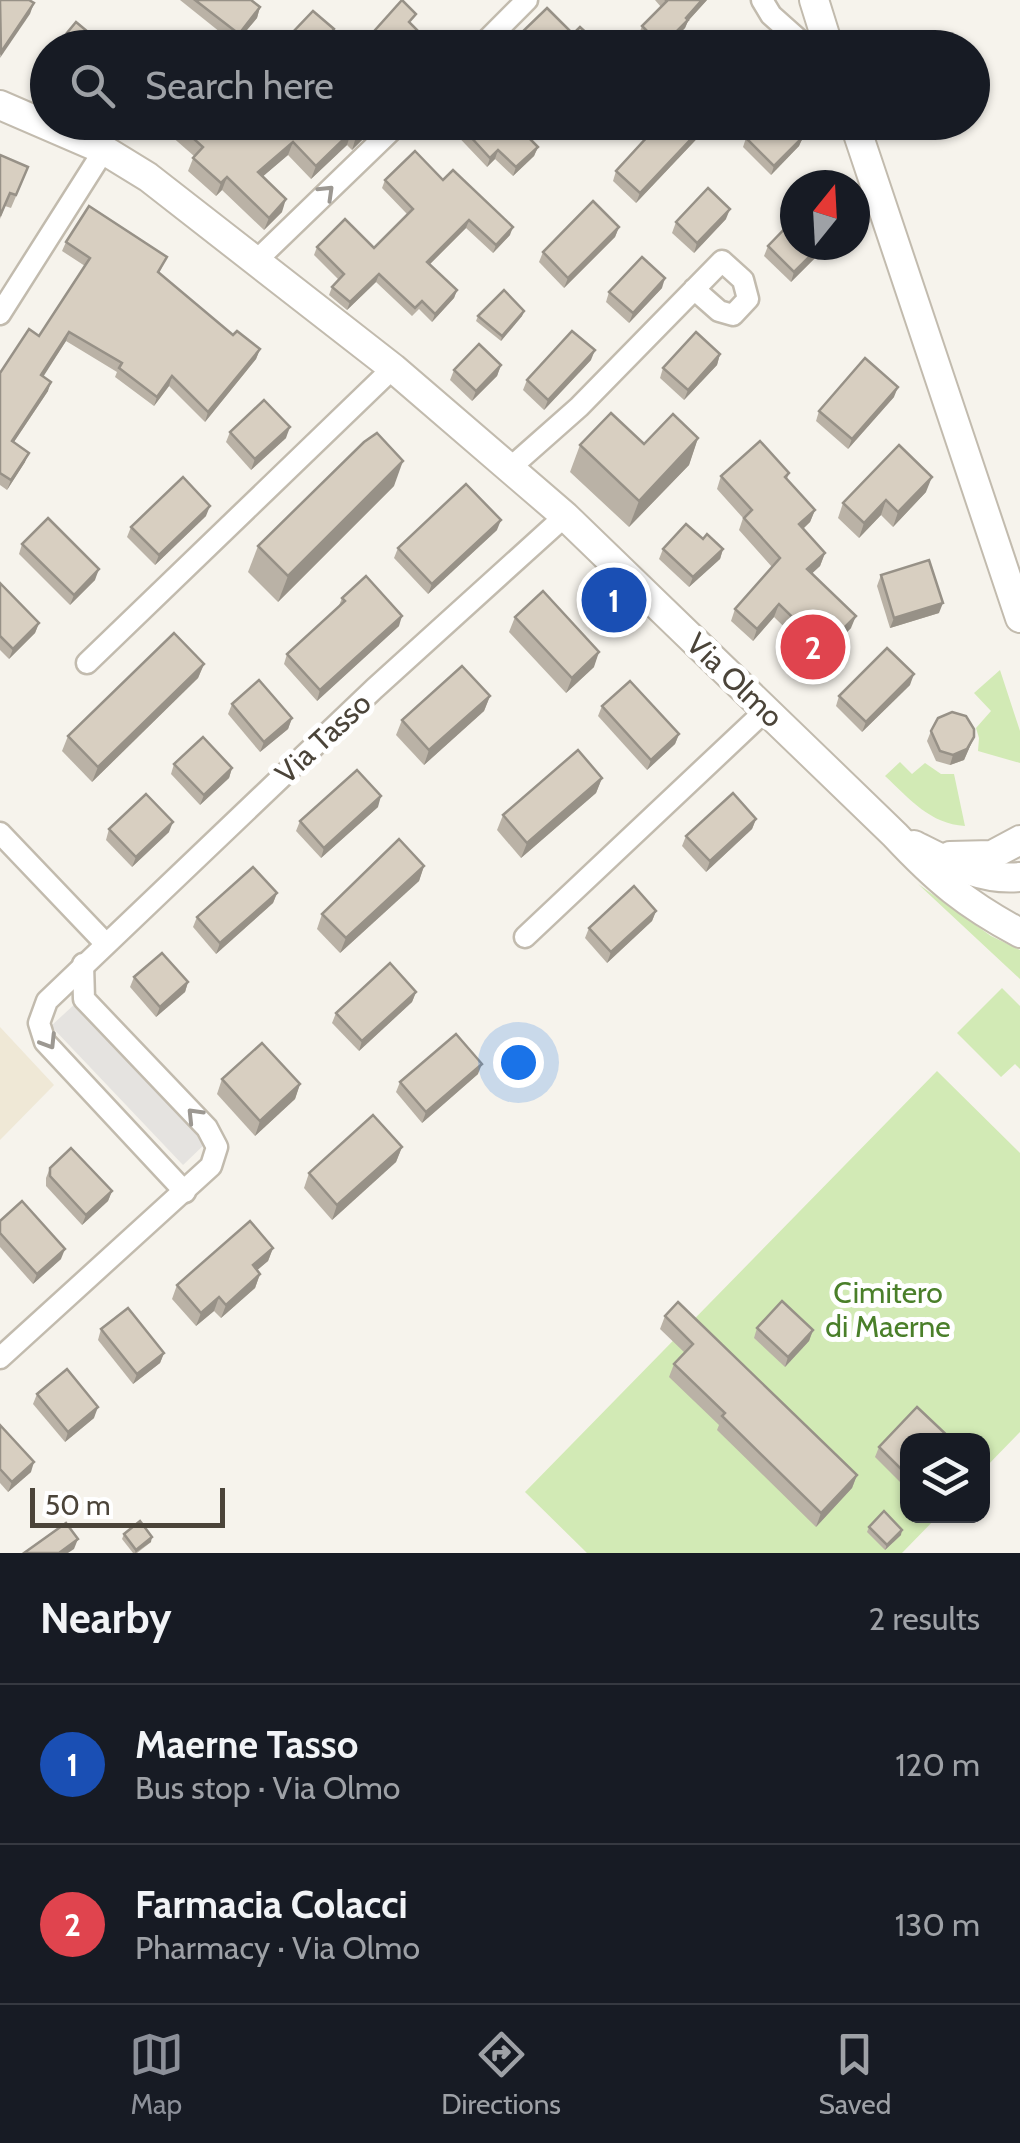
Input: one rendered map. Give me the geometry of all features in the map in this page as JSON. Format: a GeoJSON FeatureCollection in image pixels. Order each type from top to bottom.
{"type":"FeatureCollection","features":[{"type":"Feature","properties":{"kind":"street"},"geometry":{"type":"LineString","coordinates":[[497,30],[528,0]]}},
{"type":"Feature","properties":{"kind":"street"},"geometry":{"type":"LineString","coordinates":[[762,0],[788,30]]}},
{"type":"Feature","properties":{"kind":"street"},"geometry":{"type":"LineString","coordinates":[[814,0],[823,30]]}},
{"type":"Feature","properties":{"kind":"street","name":"Via Olmo"},"geometry":{"type":"LineString","coordinates":[[0,105],[30,118]]}},
{"type":"Feature","properties":{"kind":"street","name":"Via Olmo"},"geometry":{"type":"LineString","coordinates":[[81,140],[104,150],[179,199],[393,368],[565,516],[935,878],[980,912],[1020,933]]}},
{"type":"Feature","properties":{"kind":"street"},"geometry":{"type":"LineString","coordinates":[[257,260],[381,140]]}},
{"type":"Feature","properties":{"kind":"street"},"geometry":{"type":"LineString","coordinates":[[860,140],[1020,618]]}},
{"type":"Feature","properties":{"kind":"street"},"geometry":{"type":"LineString","coordinates":[[0,314],[104,150]]}},
{"type":"Feature","properties":{"kind":"street"},"geometry":{"type":"LineString","coordinates":[[510,468],[528,448],[579,407],[694,289]]}},
{"type":"Feature","properties":{"kind":"street"},"geometry":{"type":"LineString","coordinates":[[87,663],[393,368]]}},
{"type":"Feature","properties":{"kind":"street","name":"Via Tasso"},"geometry":{"type":"LineString","coordinates":[[185,1192],[45,1042],[39,1023],[47,1001],[374,689],[565,516]]}},
{"type":"Feature","properties":{"kind":"street"},"geometry":{"type":"LineString","coordinates":[[525,937],[766,710]]}},
{"type":"Feature","properties":{"kind":"street"},"geometry":{"type":"LineString","coordinates":[[0,833],[106,944]]}},
{"type":"Feature","properties":{"kind":"street","name":"Via Olmo"},"geometry":{"type":"LineString","coordinates":[[895,835],[978,874],[1020,877]]}},
{"type":"Feature","properties":{"kind":"street","name":"Via Olmo"},"geometry":{"type":"LineString","coordinates":[[934,855],[992,855],[1020,840]]}},
{"type":"Feature","properties":{"kind":"street"},"geometry":{"type":"LineString","coordinates":[[980,912],[1020,914]]}},
{"type":"Feature","properties":{"kind":"street"},"geometry":{"type":"LineString","coordinates":[[0,1358],[212,1166],[217,1147],[208,1128],[84,999],[84,964]]}},
{"type":"Feature","properties":{"kind":"shaded area"},"geometry":{"type":"Polygon","coordinates":[[[76,1003],[208,1141],[183,1165],[51,1026],[76,1003]]]}},
{"type":"Feature","properties":{"kind":"shaded area"},"geometry":{"type":"Polygon","coordinates":[[[0,1027],[54,1085],[0,1140],[0,1027]]]}},
{"type":"Feature","properties":{"kind":"green space"},"geometry":{"type":"Polygon","coordinates":[[[1000,670],[1020,731],[1020,763],[978,751],[976,728],[991,711],[974,693],[1000,670]]]}},
{"type":"Feature","properties":{"kind":"green space"},"geometry":{"type":"Polygon","coordinates":[[[900,762],[912,774],[925,763],[941,774],[954,774],[965,826],[931,815],[885,776],[900,762]]]}},
{"type":"Feature","properties":{"kind":"green space"},"geometry":{"type":"Polygon","coordinates":[[[918,884],[991,936],[1020,950],[1020,979],[918,884]]]}},
{"type":"Feature","properties":{"kind":"green space"},"geometry":{"type":"Polygon","coordinates":[[[1002,988],[1020,1006],[1020,1069],[1015,1064],[1001,1077],[957,1033],[1002,988]]]}},
{"type":"Feature","properties":{"kind":"green space","name":"Cimitero di Maerne"},"geometry":{"type":"Polygon","coordinates":[[[937,1071],[1020,1153],[1020,1432],[990,1463],[990,1433],[900,1433],[900,1523],[931,1523],[902,1553],[587,1553],[525,1492],[937,1071]]]}},
{"type":"Feature","properties":{"kind":"building"},"geometry":{"type":"Polygon","coordinates":[[[0,0],[34,3],[1,52],[0,0]]]}},
{"type":"Feature","properties":{"kind":"building"},"geometry":{"type":"Polygon","coordinates":[[[195,0],[251,0],[260,7],[242,30],[234,30],[195,0]]]}},
{"type":"Feature","properties":{"kind":"building"},"geometry":{"type":"Polygon","coordinates":[[[402,0],[416,14],[409,22],[417,30],[375,30],[402,0]]]}},
{"type":"Feature","properties":{"kind":"building"},"geometry":{"type":"Polygon","coordinates":[[[702,0],[678,30],[646,30],[642,26],[667,1],[702,0]]]}},
{"type":"Feature","properties":{"kind":"building"},"geometry":{"type":"Polygon","coordinates":[[[547,8],[569,30],[524,30],[547,8]]]}},
{"type":"Feature","properties":{"kind":"building"},"geometry":{"type":"Polygon","coordinates":[[[313,11],[334,29],[333,30],[295,30],[313,11]]]}},
{"type":"Feature","properties":{"kind":"building"},"geometry":{"type":"Polygon","coordinates":[[[76,22],[86,30],[69,30],[76,22]]]}},
{"type":"Feature","properties":{"kind":"building"},"geometry":{"type":"Polygon","coordinates":[[[195,140],[343,140],[316,166],[293,142],[258,172],[286,199],[269,218],[227,177],[221,183],[193,158],[203,147],[195,140]]]}},
{"type":"Feature","properties":{"kind":"building"},"geometry":{"type":"Polygon","coordinates":[[[474,140],[531,140],[538,147],[516,167],[498,150],[490,158],[474,140]]]}},
{"type":"Feature","properties":{"kind":"building"},"geometry":{"type":"Polygon","coordinates":[[[644,140],[690,140],[640,193],[616,171],[644,140]]]}},
{"type":"Feature","properties":{"kind":"building"},"geometry":{"type":"Polygon","coordinates":[[[748,140],[800,140],[774,166],[748,140]]]}},
{"type":"Feature","properties":{"kind":"building"},"geometry":{"type":"Polygon","coordinates":[[[415,151],[443,180],[453,170],[513,227],[496,245],[469,220],[427,262],[457,290],[435,314],[422,301],[415,308],[379,274],[350,302],[332,287],[344,274],[317,247],[345,219],[374,248],[413,209],[385,180],[415,151]]]}},
{"type":"Feature","properties":{"kind":"building"},"geometry":{"type":"Polygon","coordinates":[[[0,155],[28,167],[16,195],[10,193],[0,216],[0,155]]]}},
{"type":"Feature","properties":{"kind":"building"},"geometry":{"type":"Polygon","coordinates":[[[708,188],[730,209],[697,243],[676,222],[708,188]]]}},
{"type":"Feature","properties":{"kind":"building"},"geometry":{"type":"Polygon","coordinates":[[[593,201],[619,227],[568,278],[543,252],[593,201]]]}},
{"type":"Feature","properties":{"kind":"building"},"geometry":{"type":"Polygon","coordinates":[[[89,206],[167,257],[158,272],[233,335],[237,331],[260,349],[208,412],[172,376],[157,397],[119,368],[122,363],[69,332],[41,375],[51,382],[12,441],[29,453],[11,480],[0,473],[0,373],[29,329],[39,336],[90,258],[66,242],[89,206]]]}},
{"type":"Feature","properties":{"kind":"building"},"geometry":{"type":"Polygon","coordinates":[[[780,234],[780,258],[768,246],[780,234]]]}},
{"type":"Feature","properties":{"kind":"building"},"geometry":{"type":"Polygon","coordinates":[[[642,257],[665,278],[633,313],[609,292],[642,257]]]}},
{"type":"Feature","properties":{"kind":"building"},"geometry":{"type":"Polygon","coordinates":[[[782,260],[806,260],[794,272],[782,260]]]}},
{"type":"Feature","properties":{"kind":"building"},"geometry":{"type":"Polygon","coordinates":[[[504,290],[524,311],[502,336],[478,316],[504,290]]]}},
{"type":"Feature","properties":{"kind":"building"},"geometry":{"type":"Polygon","coordinates":[[[572,331],[595,350],[548,400],[527,380],[572,331]]]}},
{"type":"Feature","properties":{"kind":"building"},"geometry":{"type":"Polygon","coordinates":[[[696,332],[720,354],[688,390],[663,368],[696,332]]]}},
{"type":"Feature","properties":{"kind":"building"},"geometry":{"type":"Polygon","coordinates":[[[479,344],[501,365],[476,391],[454,370],[479,344]]]}},
{"type":"Feature","properties":{"kind":"building"},"geometry":{"type":"Polygon","coordinates":[[[865,358],[898,387],[852,439],[819,411],[865,358]]]}},
{"type":"Feature","properties":{"kind":"building"},"geometry":{"type":"Polygon","coordinates":[[[264,400],[290,427],[255,459],[230,432],[264,400]]]}},
{"type":"Feature","properties":{"kind":"building"},"geometry":{"type":"Polygon","coordinates":[[[611,413],[644,444],[673,414],[698,438],[639,501],[580,445],[611,413]]]}},
{"type":"Feature","properties":{"kind":"building"},"geometry":{"type":"Polygon","coordinates":[[[377,433],[403,461],[288,576],[258,546],[377,433]]]}},
{"type":"Feature","properties":{"kind":"building"},"geometry":{"type":"Polygon","coordinates":[[[760,441],[815,510],[799,524],[825,553],[807,569],[856,616],[824,648],[779,604],[757,629],[735,609],[780,558],[744,518],[752,510],[721,476],[760,441]]]}},
{"type":"Feature","properties":{"kind":"building"},"geometry":{"type":"Polygon","coordinates":[[[899,445],[932,477],[898,512],[886,500],[864,523],[843,503],[899,445]]]}},
{"type":"Feature","properties":{"kind":"building"},"geometry":{"type":"Polygon","coordinates":[[[183,477],[210,506],[159,555],[131,527],[183,477]]]}},
{"type":"Feature","properties":{"kind":"building"},"geometry":{"type":"Polygon","coordinates":[[[466,484],[501,520],[432,584],[398,548],[466,484]]]}},
{"type":"Feature","properties":{"kind":"building"},"geometry":{"type":"Polygon","coordinates":[[[48,518],[99,569],[74,595],[22,544],[48,518]]]}},
{"type":"Feature","properties":{"kind":"building"},"geometry":{"type":"Polygon","coordinates":[[[686,524],[703,539],[707,534],[723,549],[693,577],[663,549],[686,524]]]}},
{"type":"Feature","properties":{"kind":"building"},"geometry":{"type":"Polygon","coordinates":[[[929,560],[943,603],[894,618],[881,575],[929,560]]]}},
{"type":"Feature","properties":{"kind":"building"},"geometry":{"type":"Polygon","coordinates":[[[366,576],[402,616],[320,690],[287,654],[345,601],[342,598],[366,576]]]}},
{"type":"Feature","properties":{"kind":"building"},"geometry":{"type":"Polygon","coordinates":[[[0,583],[39,623],[13,649],[0,636],[0,583]]]}},
{"type":"Feature","properties":{"kind":"building"},"geometry":{"type":"Polygon","coordinates":[[[543,591],[599,652],[572,678],[515,617],[543,591]]]}},
{"type":"Feature","properties":{"kind":"building"},"geometry":{"type":"Polygon","coordinates":[[[174,633],[204,664],[98,767],[68,736],[174,633]]]}},
{"type":"Feature","properties":{"kind":"building"},"geometry":{"type":"Polygon","coordinates":[[[887,648],[914,674],[866,722],[839,696],[887,648]]]}},
{"type":"Feature","properties":{"kind":"building"},"geometry":{"type":"Polygon","coordinates":[[[462,666],[490,696],[429,750],[402,720],[462,666]]]}},
{"type":"Feature","properties":{"kind":"building"},"geometry":{"type":"Polygon","coordinates":[[[259,680],[292,718],[264,742],[232,704],[259,680]]]}},
{"type":"Feature","properties":{"kind":"building"},"geometry":{"type":"Polygon","coordinates":[[[630,681],[679,734],[651,760],[602,706],[630,681]]]}},
{"type":"Feature","properties":{"kind":"building"},"geometry":{"type":"Polygon","coordinates":[[[952,712],[966,716],[974,729],[967,749],[953,755],[940,751],[931,731],[938,718],[952,712]]]}},
{"type":"Feature","properties":{"kind":"building"},"geometry":{"type":"Polygon","coordinates":[[[203,737],[232,768],[204,795],[174,764],[203,737]]]}},
{"type":"Feature","properties":{"kind":"building"},"geometry":{"type":"Polygon","coordinates":[[[578,750],[602,778],[527,843],[503,815],[578,750]]]}},
{"type":"Feature","properties":{"kind":"building"},"geometry":{"type":"Polygon","coordinates":[[[357,770],[381,796],[324,848],[300,821],[357,770]]]}},
{"type":"Feature","properties":{"kind":"building"},"geometry":{"type":"Polygon","coordinates":[[[733,793],[756,819],[710,861],[686,836],[733,793]]]}},
{"type":"Feature","properties":{"kind":"building"},"geometry":{"type":"Polygon","coordinates":[[[146,794],[173,822],[136,857],[109,829],[146,794]]]}},
{"type":"Feature","properties":{"kind":"building"},"geometry":{"type":"Polygon","coordinates":[[[399,839],[424,866],[346,938],[322,914],[399,839]]]}},
{"type":"Feature","properties":{"kind":"building"},"geometry":{"type":"Polygon","coordinates":[[[253,867],[277,893],[220,943],[197,917],[253,867]]]}},
{"type":"Feature","properties":{"kind":"building"},"geometry":{"type":"Polygon","coordinates":[[[634,886],[656,911],[611,952],[589,928],[634,886]]]}},
{"type":"Feature","properties":{"kind":"building"},"geometry":{"type":"Polygon","coordinates":[[[162,953],[188,982],[160,1007],[134,977],[162,953]]]}},
{"type":"Feature","properties":{"kind":"building"},"geometry":{"type":"Polygon","coordinates":[[[390,963],[416,992],[362,1041],[336,1013],[390,963]]]}},
{"type":"Feature","properties":{"kind":"building"},"geometry":{"type":"Polygon","coordinates":[[[456,1034],[482,1064],[426,1112],[400,1082],[456,1034]]]}},
{"type":"Feature","properties":{"kind":"building"},"geometry":{"type":"Polygon","coordinates":[[[262,1043],[300,1084],[260,1121],[222,1079],[262,1043]]]}},
{"type":"Feature","properties":{"kind":"building"},"geometry":{"type":"Polygon","coordinates":[[[373,1115],[402,1147],[337,1205],[309,1173],[373,1115]]]}},
{"type":"Feature","properties":{"kind":"building"},"geometry":{"type":"Polygon","coordinates":[[[71,1148],[112,1191],[86,1215],[50,1176],[50,1168],[71,1148]]]}},
{"type":"Feature","properties":{"kind":"building"},"geometry":{"type":"Polygon","coordinates":[[[22,1201],[65,1249],[37,1274],[0,1233],[0,1221],[22,1201]]]}},
{"type":"Feature","properties":{"kind":"building"},"geometry":{"type":"Polygon","coordinates":[[[250,1221],[273,1248],[253,1265],[260,1274],[226,1305],[219,1297],[201,1313],[177,1285],[250,1221]]]}},
{"type":"Feature","properties":{"kind":"building"},"geometry":{"type":"Polygon","coordinates":[[[782,1301],[813,1330],[788,1357],[757,1328],[782,1301]]]}},
{"type":"Feature","properties":{"kind":"building"},"geometry":{"type":"Polygon","coordinates":[[[678,1302],[857,1475],[821,1513],[674,1364],[693,1344],[665,1316],[678,1302]]]}},
{"type":"Feature","properties":{"kind":"building"},"geometry":{"type":"Polygon","coordinates":[[[128,1308],[164,1353],[137,1374],[101,1329],[128,1308]]]}},
{"type":"Feature","properties":{"kind":"building"},"geometry":{"type":"Polygon","coordinates":[[[67,1369],[98,1407],[68,1432],[37,1394],[67,1369]]]}},
{"type":"Feature","properties":{"kind":"building"},"geometry":{"type":"Polygon","coordinates":[[[917,1407],[945,1433],[900,1433],[900,1468],[879,1447],[917,1407]]]}},
{"type":"Feature","properties":{"kind":"building"},"geometry":{"type":"Polygon","coordinates":[[[0,1425],[34,1462],[12,1482],[0,1469],[0,1425]]]}},
{"type":"Feature","properties":{"kind":"building"},"geometry":{"type":"Polygon","coordinates":[[[884,1511],[902,1530],[887,1545],[869,1527],[884,1511]]]}},
{"type":"Feature","properties":{"kind":"building"},"geometry":{"type":"Polygon","coordinates":[[[140,1521],[152,1537],[136,1550],[124,1534],[140,1521]]]}},
{"type":"Feature","properties":{"kind":"building"},"geometry":{"type":"Polygon","coordinates":[[[66,1523],[78,1539],[59,1553],[24,1553],[66,1523]]]}},
{"type":"Feature","properties":{"kind":"place","name":"Maerne Tasso"},"geometry":{"type":"Point","coordinates":[614,600]}},
{"type":"Feature","properties":{"kind":"place","name":"Farmacia Colacci"},"geometry":{"type":"Point","coordinates":[813,647]}}]}
